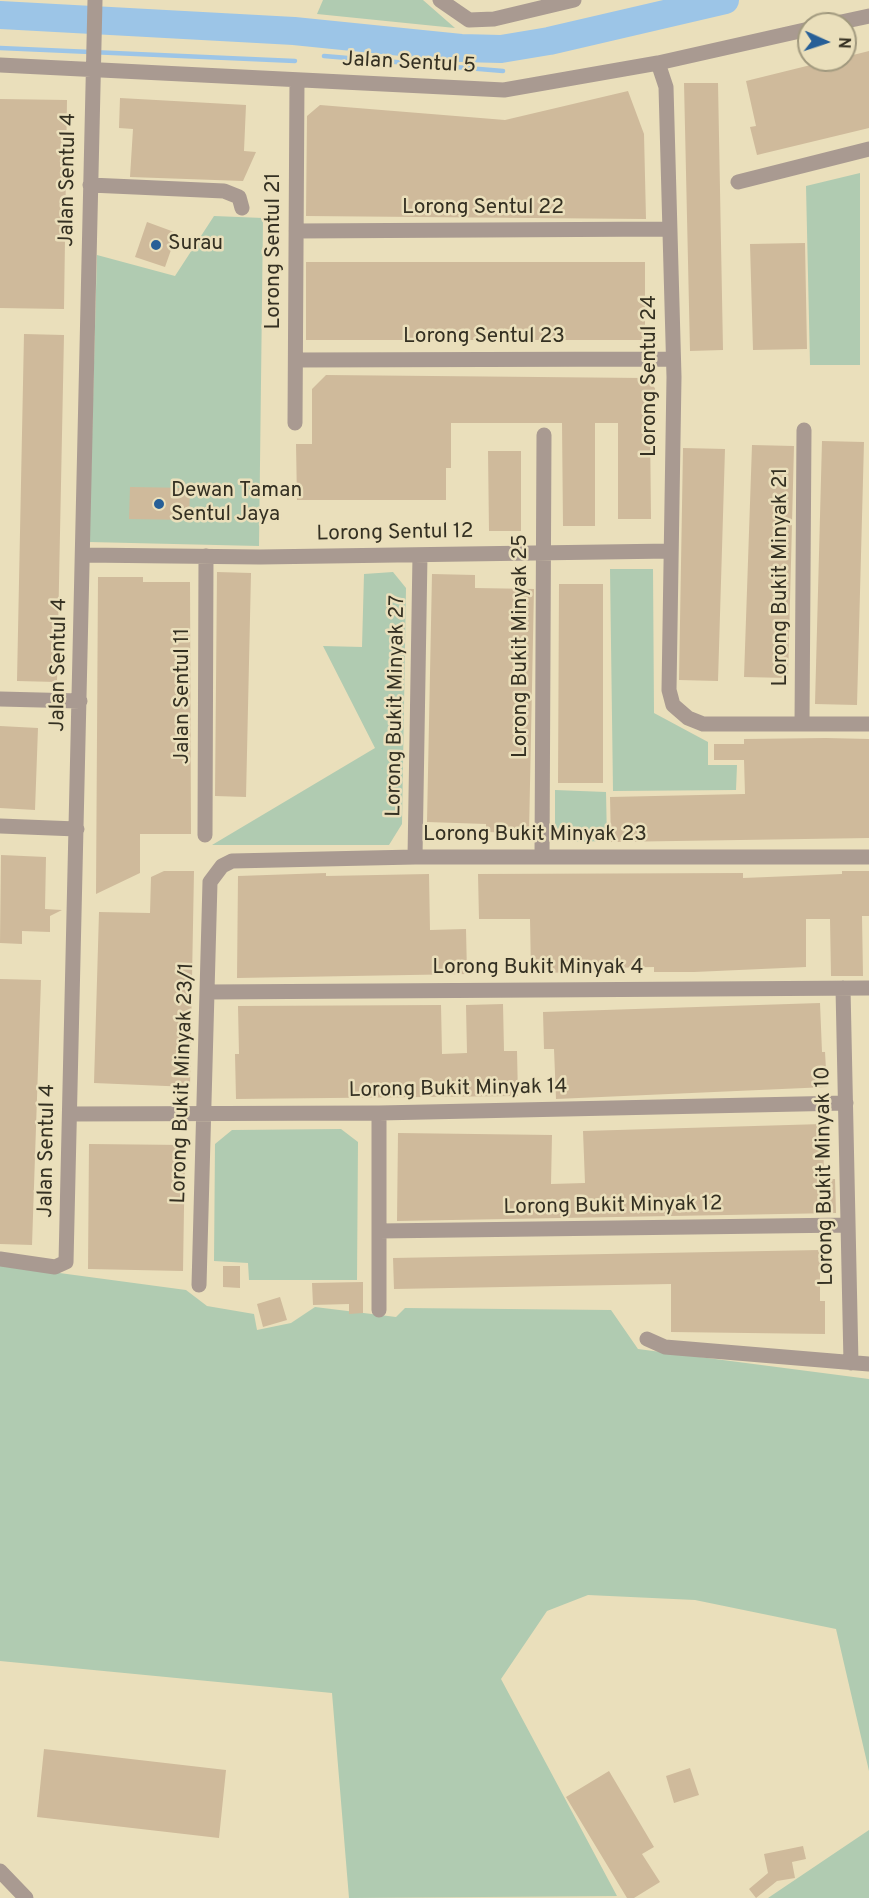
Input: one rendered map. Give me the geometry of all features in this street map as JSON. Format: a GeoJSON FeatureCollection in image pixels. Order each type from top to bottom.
{"type":"FeatureCollection","features":[{"type":"Feature","properties":{"kind":"street","name":"Jalan Sentul 4"},"geometry":{"type":"LineString","coordinates":[[0,1259],[55,1267],[66,1262],[94,0]]}},
{"type":"Feature","properties":{"kind":"street"},"geometry":{"type":"LineString","coordinates":[[441,0],[469,21],[494,19],[574,0]]}},
{"type":"Feature","properties":{"kind":"street","name":"Jalan Sentul 5"},"geometry":{"type":"LineString","coordinates":[[0,65],[92,64],[297,80],[504,90],[658,63],[797,32]]}},
{"type":"Feature","properties":{"kind":"street","name":"Lorong Sentul 24"},"geometry":{"type":"LineString","coordinates":[[658,63],[666,87],[673,359],[669,690],[673,705],[688,718],[703,724],[802,724]]}},
{"type":"Feature","properties":{"kind":"street","name":"Lorong Sentul 21"},"geometry":{"type":"LineString","coordinates":[[295,423],[297,80]]}},
{"type":"Feature","properties":{"kind":"street"},"geometry":{"type":"LineString","coordinates":[[738,182],[869,149]]}},
{"type":"Feature","properties":{"kind":"street"},"geometry":{"type":"LineString","coordinates":[[90,185],[224,191],[239,197],[242,208]]}},
{"type":"Feature","properties":{"kind":"street","name":"Lorong Sentul 22"},"geometry":{"type":"LineString","coordinates":[[296,231],[670,230]]}},
{"type":"Feature","properties":{"kind":"street","name":"Lorong Sentul 23"},"geometry":{"type":"LineString","coordinates":[[296,360],[673,359]]}},
{"type":"Feature","properties":{"kind":"street","name":"Lorong Bukit Minyak 21"},"geometry":{"type":"LineString","coordinates":[[802,724],[804,430]]}},
{"type":"Feature","properties":{"kind":"street","name":"Lorong Bukit Minyak 25"},"geometry":{"type":"LineString","coordinates":[[542,857],[544,435]]}},
{"type":"Feature","properties":{"kind":"street","name":"Lorong Sentul 12"},"geometry":{"type":"LineString","coordinates":[[83,555],[420,555],[671,551]]}},
{"type":"Feature","properties":{"kind":"street","name":"Lorong Bukit Minyak 27"},"geometry":{"type":"LineString","coordinates":[[416,857],[420,555]]}},
{"type":"Feature","properties":{"kind":"street","name":"Jalan Sentul 11"},"geometry":{"type":"LineString","coordinates":[[205,835],[206,556]]}},
{"type":"Feature","properties":{"kind":"street"},"geometry":{"type":"LineString","coordinates":[[0,699],[80,701]]}},
{"type":"Feature","properties":{"kind":"street"},"geometry":{"type":"LineString","coordinates":[[802,724],[869,724]]}},
{"type":"Feature","properties":{"kind":"street"},"geometry":{"type":"LineString","coordinates":[[0,826],[77,829]]}},
{"type":"Feature","properties":{"kind":"street","name":"Lorong Bukit Minyak 23"},"geometry":{"type":"LineString","coordinates":[[210,882],[222,866],[232,861],[416,857],[869,857]]}},
{"type":"Feature","properties":{"kind":"street","name":"Lorong Bukit Minyak 23/1"},"geometry":{"type":"LineString","coordinates":[[200,1285],[210,882]]}},
{"type":"Feature","properties":{"kind":"street","name":"Lorong Bukit Minyak 10"},"geometry":{"type":"LineString","coordinates":[[843,988],[851,1363]]}},
{"type":"Feature","properties":{"kind":"street","name":"Lorong Bukit Minyak 4"},"geometry":{"type":"LineString","coordinates":[[207,992],[869,988]]}},
{"type":"Feature","properties":{"kind":"street","name":"Lorong Bukit Minyak 14"},"geometry":{"type":"LineString","coordinates":[[70,1114],[379,1113],[846,1103]]}},
{"type":"Feature","properties":{"kind":"street"},"geometry":{"type":"LineString","coordinates":[[379,1113],[380,1310]]}},
{"type":"Feature","properties":{"kind":"street","name":"Lorong Bukit Minyak 12"},"geometry":{"type":"LineString","coordinates":[[380,1231],[848,1225]]}},
{"type":"Feature","properties":{"kind":"street"},"geometry":{"type":"LineString","coordinates":[[647,1339],[665,1347],[869,1364]]}},
{"type":"Feature","properties":{"kind":"street"},"geometry":{"type":"LineString","coordinates":[[0,1871],[26,1898]]}},
{"type":"Feature","properties":{"kind":"green space"},"geometry":{"type":"Polygon","coordinates":[[[323,0],[423,0],[455,28],[317,14],[323,0]]]}},
{"type":"Feature","properties":{"kind":"green space"},"geometry":{"type":"Polygon","coordinates":[[[860,173],[860,365],[810,365],[806,186],[860,173]]]}},
{"type":"Feature","properties":{"kind":"green space"},"geometry":{"type":"Polygon","coordinates":[[[214,216],[263,218],[259,546],[89,542],[97,255],[175,276],[214,216]]]}},
{"type":"Feature","properties":{"kind":"green space"},"geometry":{"type":"Polygon","coordinates":[[[610,569],[653,569],[654,713],[708,742],[708,765],[737,765],[736,790],[613,791],[610,569]]]}},
{"type":"Feature","properties":{"kind":"green space"},"geometry":{"type":"Polygon","coordinates":[[[393,572],[406,588],[402,824],[389,845],[212,845],[375,748],[323,646],[362,647],[364,574],[393,572]]]}},
{"type":"Feature","properties":{"kind":"green space"},"geometry":{"type":"Polygon","coordinates":[[[555,790],[606,792],[607,841],[568,842],[555,834],[555,790]]]}},
{"type":"Feature","properties":{"kind":"green space"},"geometry":{"type":"Polygon","coordinates":[[[341,1129],[358,1142],[357,1280],[249,1280],[248,1263],[214,1261],[215,1144],[232,1130],[341,1129]]]}},
{"type":"Feature","properties":{"kind":"green space"},"geometry":{"type":"Polygon","coordinates":[[[0,1265],[186,1290],[207,1306],[254,1314],[257,1330],[291,1323],[315,1307],[396,1317],[405,1308],[611,1310],[638,1349],[869,1379],[869,1771],[836,1629],[695,1600],[588,1595],[547,1611],[501,1679],[617,1896],[349,1898],[332,1693],[0,1661],[0,1265]]]}},
{"type":"Feature","properties":{"kind":"green space"},"geometry":{"type":"Polygon","coordinates":[[[869,1830],[869,1898],[768,1898],[869,1830]]]}},
{"type":"Feature","properties":{"kind":"building"},"geometry":{"type":"Polygon","coordinates":[[[869,51],[869,128],[757,155],[750,127],[756,126],[746,81],[797,68],[797,72],[857,72],[857,54],[869,51]]]}},
{"type":"Feature","properties":{"kind":"building"},"geometry":{"type":"Polygon","coordinates":[[[684,83],[718,83],[723,350],[690,351],[684,83]]]}},
{"type":"Feature","properties":{"kind":"building"},"geometry":{"type":"Polygon","coordinates":[[[628,91],[644,134],[646,219],[306,216],[307,116],[320,105],[505,120],[628,91]]]}},
{"type":"Feature","properties":{"kind":"building"},"geometry":{"type":"Polygon","coordinates":[[[120,98],[246,105],[244,151],[256,152],[243,181],[130,177],[133,129],[119,128],[120,98]]]}},
{"type":"Feature","properties":{"kind":"building"},"geometry":{"type":"Polygon","coordinates":[[[0,99],[67,100],[64,309],[0,308],[0,99]]]}},
{"type":"Feature","properties":{"kind":"building","name":"Surau"},"geometry":{"type":"Polygon","coordinates":[[[147,222],[177,233],[165,267],[135,257],[147,222]]]}},
{"type":"Feature","properties":{"kind":"building"},"geometry":{"type":"Polygon","coordinates":[[[805,243],[807,349],[753,350],[750,244],[805,243]]]}},
{"type":"Feature","properties":{"kind":"building"},"geometry":{"type":"Polygon","coordinates":[[[306,262],[645,262],[645,340],[306,340],[306,262]]]}},
{"type":"Feature","properties":{"kind":"building"},"geometry":{"type":"Polygon","coordinates":[[[24,334],[64,335],[57,682],[17,681],[24,334]]]}},
{"type":"Feature","properties":{"kind":"building"},"geometry":{"type":"Polygon","coordinates":[[[326,375],[644,378],[655,388],[655,423],[650,423],[651,519],[618,519],[618,423],[595,423],[595,526],[563,526],[562,423],[451,423],[451,468],[446,468],[446,500],[297,500],[296,444],[312,444],[312,389],[326,375]]]}},
{"type":"Feature","properties":{"kind":"building"},"geometry":{"type":"Polygon","coordinates":[[[822,441],[864,442],[857,705],[815,704],[822,441]]]}},
{"type":"Feature","properties":{"kind":"building"},"geometry":{"type":"Polygon","coordinates":[[[752,445],[794,446],[788,678],[744,677],[752,445]]]}},
{"type":"Feature","properties":{"kind":"building"},"geometry":{"type":"Polygon","coordinates":[[[683,448],[725,449],[718,681],[679,680],[683,448]]]}},
{"type":"Feature","properties":{"kind":"building"},"geometry":{"type":"Polygon","coordinates":[[[488,451],[521,451],[521,531],[489,531],[488,451]]]}},
{"type":"Feature","properties":{"kind":"building","name":"Dewan Taman Sentul Jaya"},"geometry":{"type":"Polygon","coordinates":[[[130,487],[190,488],[189,520],[129,519],[130,487]]]}},
{"type":"Feature","properties":{"kind":"building"},"geometry":{"type":"Polygon","coordinates":[[[217,572],[251,573],[246,797],[215,796],[217,572]]]}},
{"type":"Feature","properties":{"kind":"building"},"geometry":{"type":"Polygon","coordinates":[[[432,574],[475,575],[475,588],[534,589],[529,833],[486,832],[486,824],[427,822],[432,574]]]}},
{"type":"Feature","properties":{"kind":"building"},"geometry":{"type":"Polygon","coordinates":[[[98,577],[143,577],[143,582],[190,582],[191,834],[140,834],[140,873],[96,894],[98,577]]]}},
{"type":"Feature","properties":{"kind":"building"},"geometry":{"type":"Polygon","coordinates":[[[559,584],[603,584],[603,783],[558,783],[559,584]]]}},
{"type":"Feature","properties":{"kind":"building"},"geometry":{"type":"Polygon","coordinates":[[[0,726],[38,728],[35,810],[0,808],[0,726]]]}},
{"type":"Feature","properties":{"kind":"building"},"geometry":{"type":"Polygon","coordinates":[[[744,739],[869,739],[869,838],[611,842],[610,797],[745,794],[744,760],[714,760],[714,744],[744,744],[744,739]]]}},
{"type":"Feature","properties":{"kind":"building"},"geometry":{"type":"Polygon","coordinates":[[[1,855],[46,857],[45,909],[62,910],[50,916],[50,932],[22,931],[22,944],[0,943],[1,855]]]}},
{"type":"Feature","properties":{"kind":"building"},"geometry":{"type":"Polygon","coordinates":[[[164,871],[194,871],[190,1087],[94,1083],[99,912],[150,913],[151,877],[164,871]]]}},
{"type":"Feature","properties":{"kind":"building"},"geometry":{"type":"Polygon","coordinates":[[[842,871],[869,871],[869,916],[862,916],[863,976],[831,976],[830,919],[806,919],[806,967],[694,972],[654,972],[654,967],[607,968],[607,972],[571,973],[531,972],[530,919],[479,919],[478,874],[743,873],[743,878],[842,874],[842,871]]]}},
{"type":"Feature","properties":{"kind":"building"},"geometry":{"type":"Polygon","coordinates":[[[326,873],[326,876],[429,874],[430,930],[466,929],[467,974],[237,978],[238,876],[326,873]]]}},
{"type":"Feature","properties":{"kind":"building"},"geometry":{"type":"Polygon","coordinates":[[[0,979],[41,980],[32,1245],[0,1244],[0,979]]]}},
{"type":"Feature","properties":{"kind":"building"},"geometry":{"type":"Polygon","coordinates":[[[820,1003],[822,1052],[825,1052],[827,1087],[556,1099],[554,1049],[544,1049],[543,1012],[820,1003]]]}},
{"type":"Feature","properties":{"kind":"building"},"geometry":{"type":"Polygon","coordinates":[[[503,1004],[504,1051],[517,1051],[518,1096],[236,1099],[235,1054],[239,1054],[238,1006],[441,1005],[442,1054],[467,1053],[466,1005],[503,1004]]]}},
{"type":"Feature","properties":{"kind":"building"},"geometry":{"type":"Polygon","coordinates":[[[823,1124],[824,1179],[835,1179],[836,1213],[397,1221],[398,1133],[552,1135],[551,1184],[585,1183],[583,1131],[823,1124]]]}},
{"type":"Feature","properties":{"kind":"building"},"geometry":{"type":"Polygon","coordinates":[[[89,1144],[185,1145],[183,1271],[88,1269],[89,1144]]]}},
{"type":"Feature","properties":{"kind":"building"},"geometry":{"type":"Polygon","coordinates":[[[820,1250],[820,1301],[825,1301],[825,1334],[671,1332],[671,1284],[394,1289],[393,1258],[820,1250]]]}},
{"type":"Feature","properties":{"kind":"building"},"geometry":{"type":"Polygon","coordinates":[[[223,1266],[240,1266],[240,1288],[223,1287],[223,1266]]]}},
{"type":"Feature","properties":{"kind":"building"},"geometry":{"type":"Polygon","coordinates":[[[363,1282],[363,1313],[349,1314],[349,1304],[313,1305],[312,1283],[363,1282]]]}},
{"type":"Feature","properties":{"kind":"building"},"geometry":{"type":"Polygon","coordinates":[[[280,1297],[287,1320],[263,1327],[257,1304],[280,1297]]]}},
{"type":"Feature","properties":{"kind":"building"},"geometry":{"type":"Polygon","coordinates":[[[44,1749],[226,1770],[219,1838],[37,1817],[44,1749]]]}},
{"type":"Feature","properties":{"kind":"building"},"geometry":{"type":"Polygon","coordinates":[[[690,1768],[699,1795],[674,1803],[666,1776],[690,1768]]]}},
{"type":"Feature","properties":{"kind":"building"},"geometry":{"type":"Polygon","coordinates":[[[609,1771],[654,1847],[642,1854],[660,1882],[634,1898],[627,1898],[566,1797],[609,1771]]]}},
{"type":"Feature","properties":{"kind":"building"},"geometry":{"type":"Polygon","coordinates":[[[803,1846],[806,1859],[792,1862],[795,1878],[777,1881],[756,1898],[749,1889],[768,1873],[764,1854],[803,1846]]]}},
{"type":"Feature","properties":{"kind":"waterway"},"geometry":{"type":"LineString","coordinates":[[0,15],[294,31],[461,48],[501,49],[549,41],[725,0]]}},
{"type":"Feature","properties":{"kind":"waterway"},"geometry":{"type":"LineString","coordinates":[[0,48],[295,61]]}},
{"type":"Feature","properties":{"kind":"waterway"},"geometry":{"type":"LineString","coordinates":[[324,56],[503,71]]}},
{"type":"Feature","properties":{"kind":"place","name":"Surau"},"geometry":{"type":"Point","coordinates":[156,245]}},
{"type":"Feature","properties":{"kind":"place","name":"Dewan Taman Sentul Jaya"},"geometry":{"type":"Point","coordinates":[159,504]}}]}
